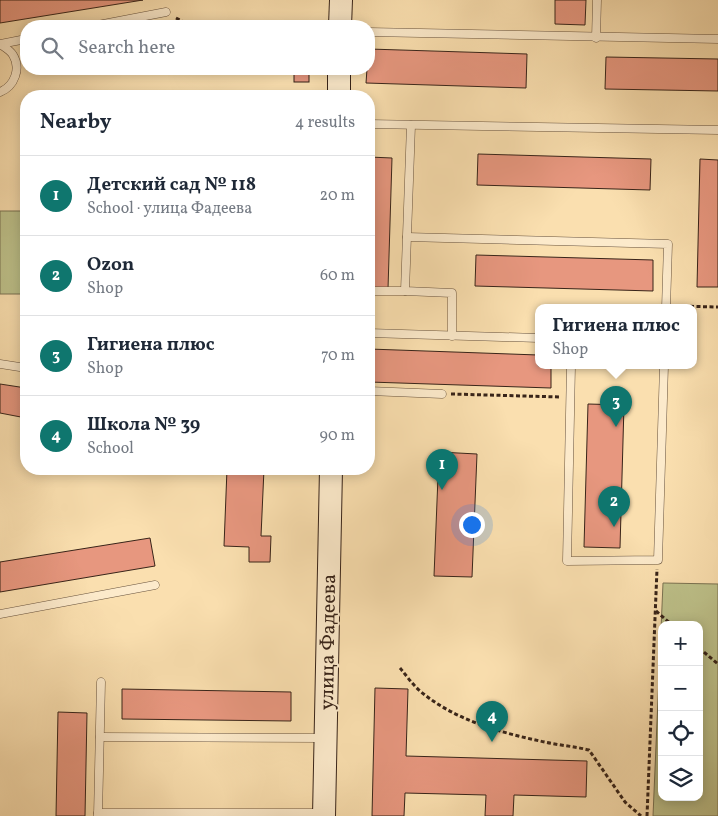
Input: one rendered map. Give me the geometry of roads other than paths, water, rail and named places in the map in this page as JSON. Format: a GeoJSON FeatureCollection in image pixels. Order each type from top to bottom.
{"type":"FeatureCollection","features":[{"type":"Feature","properties":{"kind":"street"},"geometry":{"type":"LineString","coordinates":[[340,20],[341,0]]}},
{"type":"Feature","properties":{"kind":"street"},"geometry":{"type":"LineString","coordinates":[[339,75],[339,90]]}},
{"type":"Feature","properties":{"kind":"street","name":"улица Фадеева"},"geometry":{"type":"LineString","coordinates":[[324,815],[331,475]]}},
{"type":"Feature","properties":{"kind":"lane"},"geometry":{"type":"LineString","coordinates":[[596,38],[597,0]]}},
{"type":"Feature","properties":{"kind":"lane"},"geometry":{"type":"LineString","coordinates":[[125,20],[166,12]]}},
{"type":"Feature","properties":{"kind":"lane"},"geometry":{"type":"LineString","coordinates":[[375,32],[718,39]]}},
{"type":"Feature","properties":{"kind":"lane"},"geometry":{"type":"LineString","coordinates":[[0,92],[6,90],[14,78],[18,66],[12,53],[0,44],[20,40]]}},
{"type":"Feature","properties":{"kind":"lane"},"geometry":{"type":"LineString","coordinates":[[375,124],[718,130]]}},
{"type":"Feature","properties":{"kind":"lane"},"geometry":{"type":"LineString","coordinates":[[405,292],[411,125]]}},
{"type":"Feature","properties":{"kind":"lane"},"geometry":{"type":"LineString","coordinates":[[407,237],[668,244],[666,304]]}},
{"type":"Feature","properties":{"kind":"lane"},"geometry":{"type":"LineString","coordinates":[[375,291],[452,294],[452,336]]}},
{"type":"Feature","properties":{"kind":"lane"},"geometry":{"type":"LineString","coordinates":[[375,333],[535,338]]}},
{"type":"Feature","properties":{"kind":"lane"},"geometry":{"type":"LineString","coordinates":[[0,364],[20,367]]}},
{"type":"Feature","properties":{"kind":"lane"},"geometry":{"type":"LineString","coordinates":[[571,369],[567,561],[658,560],[664,369]]}},
{"type":"Feature","properties":{"kind":"lane"},"geometry":{"type":"LineString","coordinates":[[375,391],[442,394]]}},
{"type":"Feature","properties":{"kind":"lane"},"geometry":{"type":"LineString","coordinates":[[0,614],[156,585]]}},
{"type":"Feature","properties":{"kind":"lane"},"geometry":{"type":"LineString","coordinates":[[101,682],[98,814],[324,815]]}},
{"type":"Feature","properties":{"kind":"lane"},"geometry":{"type":"LineString","coordinates":[[100,738],[325,738]]}},
{"type":"Feature","properties":{"kind":"place","name":"Гигиена плюс"},"geometry":{"type":"Point","coordinates":[616,427]}},
{"type":"Feature","properties":{"kind":"place","name":"Детский сад № 118"},"geometry":{"type":"Point","coordinates":[442,490]}},
{"type":"Feature","properties":{"kind":"place","name":"Ozon"},"geometry":{"type":"Point","coordinates":[614,527]}},
{"type":"Feature","properties":{"kind":"place","name":"Школа № 39"},"geometry":{"type":"Point","coordinates":[492,742]}}]}
